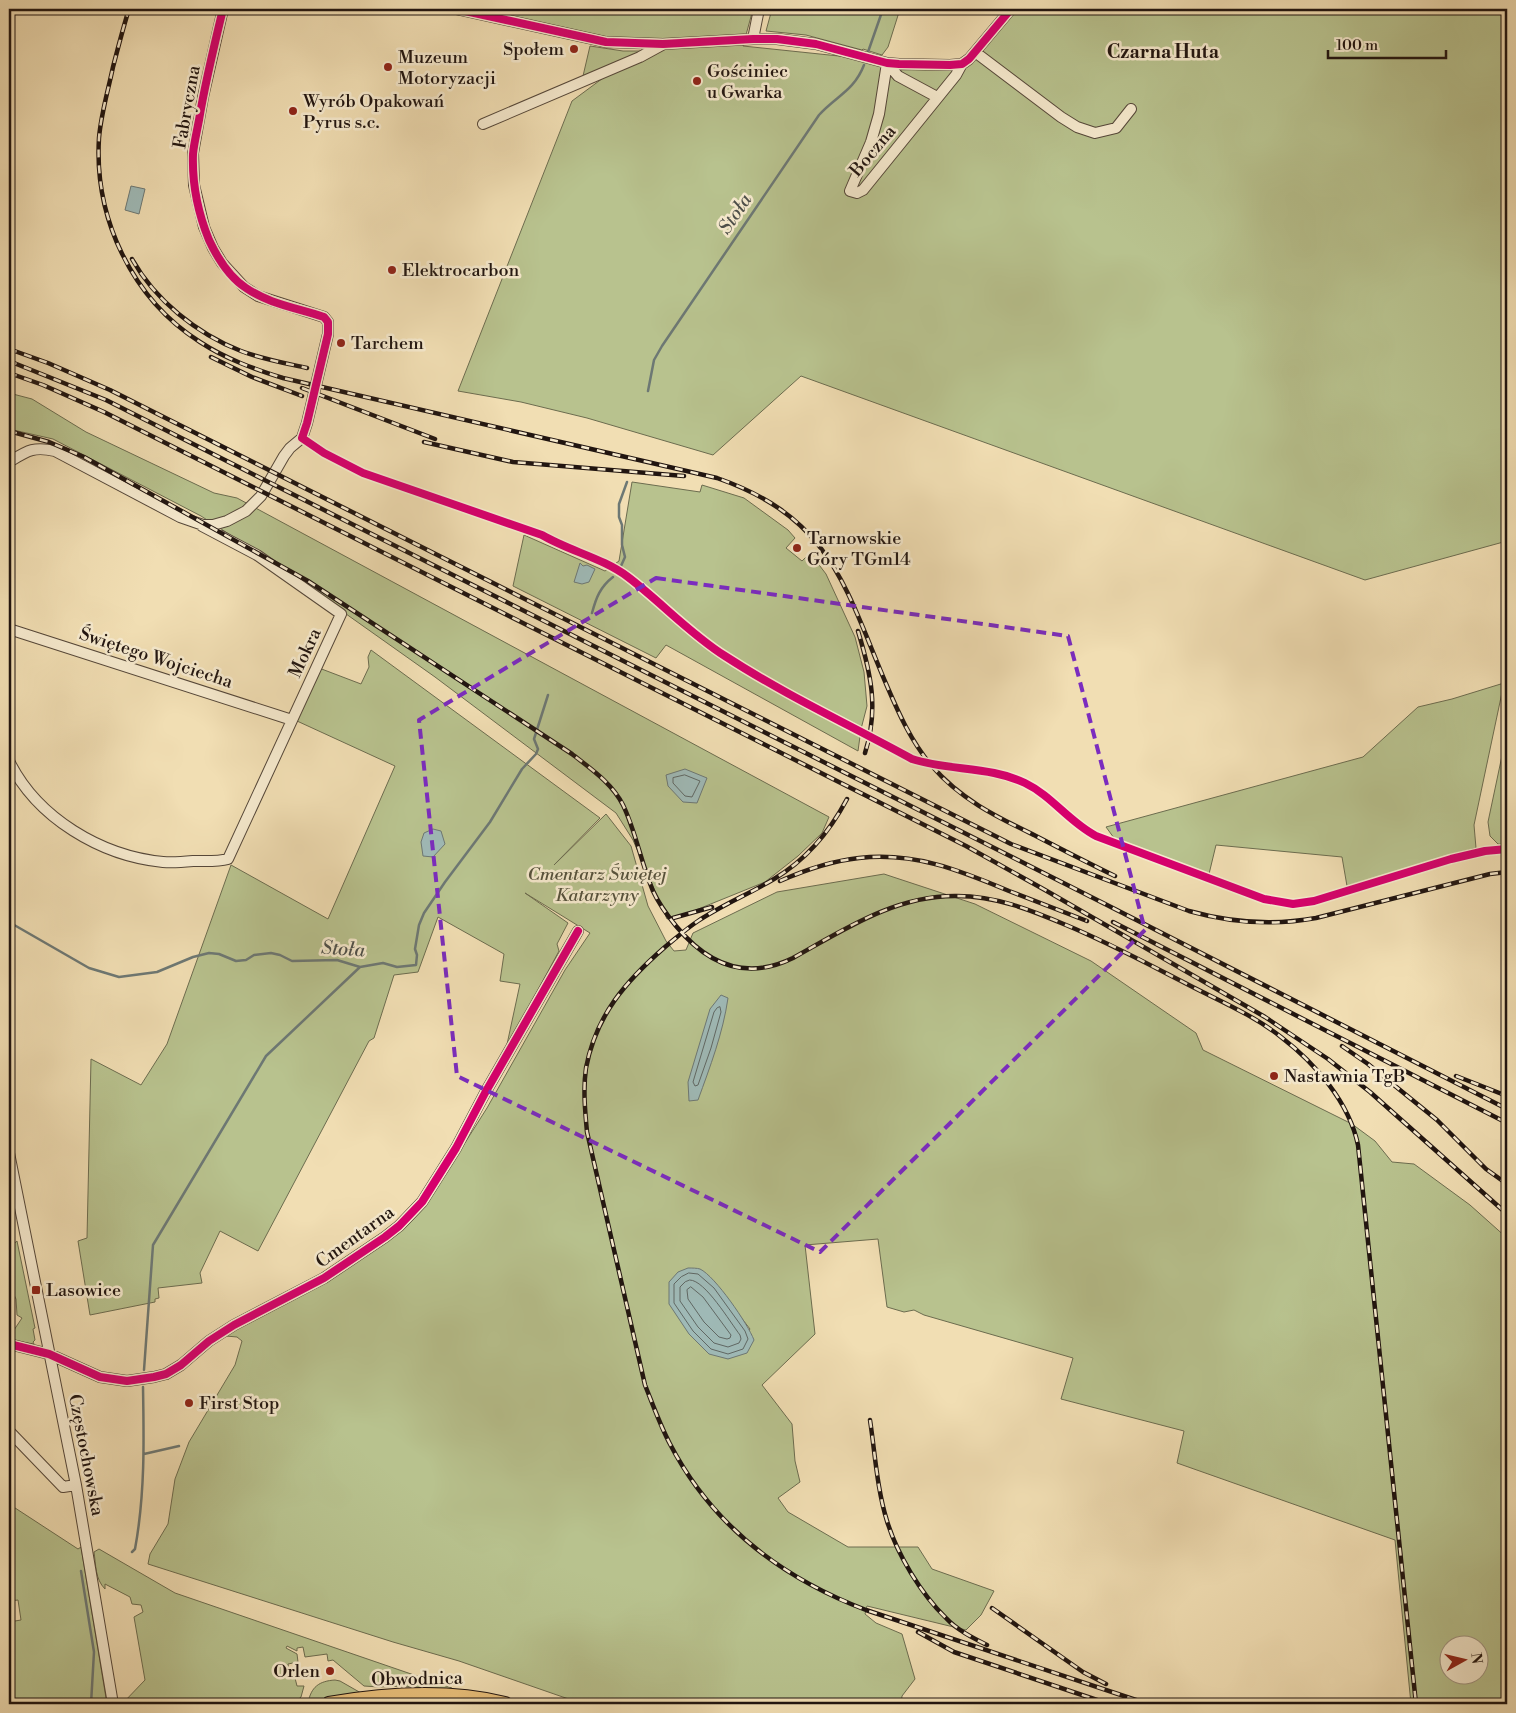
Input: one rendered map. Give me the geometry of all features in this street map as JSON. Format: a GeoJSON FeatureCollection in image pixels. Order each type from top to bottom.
{"type":"FeatureCollection","features":[{"type":"Feature","properties":{"kind":"main road","name":"Obwodnica"},"geometry":{"type":"LineString","coordinates":[[329,1704],[384,1696],[429,1695],[473,1698],[505,1704]]}},
{"type":"Feature","properties":{"kind":"street","name":"Fabryczna"},"geometry":{"type":"LineString","coordinates":[[9,462],[29,450],[43,448],[55,451],[180,517],[198,524],[213,525],[227,522],[246,511],[261,496],[290,448],[302,438],[329,324],[324,317],[258,296],[244,287],[222,263],[213,248],[204,227],[194,185],[193,153],[203,97],[223,9]]}},
{"type":"Feature","properties":{"kind":"street"},"geometry":{"type":"LineString","coordinates":[[456,9],[606,42],[662,44],[777,39],[816,44],[887,63],[934,66],[962,64]]}},
{"type":"Feature","properties":{"kind":"street"},"geometry":{"type":"LineString","coordinates":[[753,39],[759,9]]}},
{"type":"Feature","properties":{"kind":"street","name":"Boczna"},"geometry":{"type":"LineString","coordinates":[[887,63],[879,114],[871,142],[850,191],[857,193],[863,190],[956,75],[962,64],[975,52],[1011,9]]}},
{"type":"Feature","properties":{"kind":"street"},"geometry":{"type":"LineString","coordinates":[[483,124],[640,56],[662,44]]}},
{"type":"Feature","properties":{"kind":"street"},"geometry":{"type":"LineString","coordinates":[[975,52],[1060,117],[1077,127],[1095,132],[1116,128],[1131,109]]}},
{"type":"Feature","properties":{"kind":"street"},"geometry":{"type":"LineString","coordinates":[[887,63],[898,76],[937,97]]}},
{"type":"Feature","properties":{"kind":"street","name":"Mokra"},"geometry":{"type":"LineString","coordinates":[[9,761],[36,800],[56,818],[91,841],[139,858],[164,862],[228,859],[341,614],[257,555],[198,524]]}},
{"type":"Feature","properties":{"kind":"street","name":"Świętego Wojciecha"},"geometry":{"type":"LineString","coordinates":[[9,629],[292,720]]}},
{"type":"Feature","properties":{"kind":"street","name":"Cmentarna"},"geometry":{"type":"LineString","coordinates":[[9,1344],[49,1354],[100,1377],[114,1380],[141,1380],[166,1374],[234,1325],[324,1278],[399,1226],[422,1202],[456,1148],[485,1093],[578,931]]}},
{"type":"Feature","properties":{"kind":"street","name":"Częstochowska"},"geometry":{"type":"LineString","coordinates":[[9,1153],[76,1485],[114,1704]]}},
{"type":"Feature","properties":{"kind":"street"},"geometry":{"type":"LineString","coordinates":[[9,1431],[63,1487],[76,1485]]}},
{"type":"Feature","properties":{"kind":"highlighted area"},"geometry":{"type":"Polygon","coordinates":[[[656,578],[1068,636],[1145,930],[820,1252],[457,1076],[419,720],[656,578]]]}},
{"type":"Feature","properties":{"kind":"green space"},"geometry":{"type":"Polygon","coordinates":[[[437,9],[753,9],[743,46],[963,69],[1012,9],[1507,9],[1507,541],[1365,580],[801,376],[713,455],[587,418],[521,402],[458,391],[572,101],[630,58],[583,76],[590,46],[623,51],[640,51],[650,43],[610,48],[437,9]]]}},
{"type":"Feature","properties":{"kind":"green space"},"geometry":{"type":"Polygon","coordinates":[[[772,9],[900,9],[888,47],[882,55],[806,35],[766,31],[772,9]]]}},
{"type":"Feature","properties":{"kind":"green space"},"geometry":{"type":"Polygon","coordinates":[[[9,393],[32,399],[86,432],[214,493],[237,498],[829,817],[822,833],[798,856],[765,882],[686,914],[667,919],[633,840],[616,813],[435,677],[277,565],[201,516],[53,439],[9,429],[9,393]]]}},
{"type":"Feature","properties":{"kind":"green space"},"geometry":{"type":"Polygon","coordinates":[[[632,482],[700,492],[702,485],[744,498],[788,530],[795,538],[786,548],[802,561],[810,553],[826,574],[855,637],[864,672],[867,706],[858,751],[666,645],[656,658],[513,586],[524,535],[605,571],[619,561],[632,482]]]}},
{"type":"Feature","properties":{"kind":"green space","name":"Cmentarz Świętej Katarzyny"},"geometry":{"type":"Polygon","coordinates":[[[371,650],[600,818],[554,865],[606,814],[631,846],[648,906],[666,941],[674,951],[686,950],[693,933],[777,892],[884,874],[975,904],[1091,961],[1196,1033],[1203,1050],[1352,1124],[1375,1141],[1392,1162],[1414,1164],[1470,1205],[1507,1238],[1507,1704],[1411,1704],[1395,1540],[1177,1463],[1184,1431],[1061,1399],[1073,1358],[924,1315],[914,1310],[904,1312],[887,1307],[878,1239],[805,1245],[815,1334],[762,1385],[792,1424],[795,1461],[800,1482],[778,1498],[788,1512],[848,1547],[918,1547],[932,1569],[994,1591],[981,1615],[966,1630],[867,1606],[865,1614],[876,1623],[902,1634],[915,1679],[902,1696],[901,1704],[583,1704],[459,1661],[393,1642],[148,1564],[150,1554],[168,1524],[175,1479],[189,1442],[235,1365],[242,1341],[237,1337],[226,1336],[230,1332],[326,1282],[405,1228],[423,1209],[487,1108],[565,970],[590,933],[525,893],[568,923],[557,944],[559,951],[506,1049],[520,984],[500,981],[504,954],[438,917],[418,972],[394,975],[374,1038],[369,1041],[258,1251],[220,1231],[200,1273],[202,1283],[158,1288],[159,1298],[155,1299],[155,1302],[90,1315],[78,1241],[87,1238],[91,1059],[141,1085],[167,1044],[231,865],[328,919],[395,766],[297,721],[319,668],[361,684],[369,667],[368,657],[371,650]],[[736,1311],[728,1359],[750,1329],[736,1311]]]}},
{"type":"Feature","properties":{"kind":"green space"},"geometry":{"type":"Polygon","coordinates":[[[1504,683],[1474,825],[1476,848],[1347,886],[1342,857],[1216,845],[1209,874],[1114,838],[1106,827],[1363,757],[1418,707],[1504,683]]]}},
{"type":"Feature","properties":{"kind":"green space"},"geometry":{"type":"Polygon","coordinates":[[[1507,732],[1507,845],[1498,844],[1490,836],[1488,822],[1507,732]]]}},
{"type":"Feature","properties":{"kind":"green space"},"geometry":{"type":"Polygon","coordinates":[[[17,1241],[35,1328],[33,1329],[34,1344],[9,1340],[9,1327],[14,1330],[22,1318],[17,1315],[16,1299],[9,1285],[9,1248],[17,1241]]]}},
{"type":"Feature","properties":{"kind":"green space"},"geometry":{"type":"Polygon","coordinates":[[[9,1504],[78,1549],[81,1547],[107,1704],[11,1704],[9,1689],[9,1622],[21,1620],[18,1600],[9,1601],[9,1504]]]}},
{"type":"Feature","properties":{"kind":"green space"},"geometry":{"type":"Polygon","coordinates":[[[99,1549],[175,1593],[452,1688],[452,1690],[403,1686],[364,1686],[333,1660],[328,1661],[327,1654],[305,1657],[303,1647],[297,1648],[297,1651],[287,1646],[286,1648],[297,1654],[298,1662],[288,1664],[290,1679],[295,1678],[297,1686],[304,1686],[301,1697],[294,1703],[122,1704],[145,1680],[134,1617],[143,1612],[141,1605],[132,1604],[130,1597],[105,1584],[105,1589],[99,1581],[94,1552],[99,1549]]]}},
{"type":"Feature","properties":{"kind":"green space"},"geometry":{"type":"Polygon","coordinates":[[[335,1680],[361,1693],[308,1703],[311,1693],[320,1683],[335,1680]]]}},
{"type":"Feature","properties":{"kind":"water"},"geometry":{"type":"Polygon","coordinates":[[[131,186],[145,189],[139,214],[125,210],[131,186]]]}},
{"type":"Feature","properties":{"kind":"water"},"geometry":{"type":"Polygon","coordinates":[[[580,563],[583,566],[587,565],[595,569],[589,582],[582,584],[574,582],[580,563]]]}},
{"type":"Feature","properties":{"kind":"water"},"geometry":{"type":"Polygon","coordinates":[[[685,769],[707,778],[697,803],[683,802],[668,786],[666,775],[685,769]]]}},
{"type":"Feature","properties":{"kind":"water"},"geometry":{"type":"Polygon","coordinates":[[[433,829],[441,831],[445,844],[433,857],[423,856],[421,842],[424,833],[433,829]]]}},
{"type":"Feature","properties":{"kind":"water"},"geometry":{"type":"Polygon","coordinates":[[[721,995],[728,998],[716,1050],[698,1100],[689,1101],[688,1082],[710,1009],[721,995]]]}},
{"type":"Feature","properties":{"kind":"water"},"geometry":{"type":"Polygon","coordinates":[[[688,1268],[700,1269],[706,1273],[722,1290],[738,1312],[754,1340],[747,1353],[728,1359],[709,1354],[689,1334],[669,1304],[669,1282],[678,1272],[688,1268]]]}},
{"type":"Feature","properties":{"kind":"waterway","name":"Stoła"},"geometry":{"type":"LineString","coordinates":[[868,52],[883,9]]}},
{"type":"Feature","properties":{"kind":"waterway","name":"Stoła"},"geometry":{"type":"LineString","coordinates":[[648,391],[654,360],[662,346],[819,115],[850,87],[864,65]]}},
{"type":"Feature","properties":{"kind":"waterway","name":"Stoła"},"geometry":{"type":"LineString","coordinates":[[621,566],[625,557],[622,545],[619,504],[627,482]]}},
{"type":"Feature","properties":{"kind":"waterway","name":"Stoła"},"geometry":{"type":"LineString","coordinates":[[592,613],[599,593],[613,577]]}},
{"type":"Feature","properties":{"kind":"waterway","name":"Stoła"},"geometry":{"type":"LineString","coordinates":[[9,922],[89,968],[119,977],[157,972],[193,957],[209,953],[219,954],[236,961],[246,960],[254,955],[271,953],[292,961],[337,960],[360,967],[383,963],[397,967],[416,965],[417,955],[415,949],[419,925],[424,913],[490,822],[522,769],[536,754],[538,749],[534,739],[548,695]]}},
{"type":"Feature","properties":{"kind":"waterway"},"geometry":{"type":"LineString","coordinates":[[144,1370],[153,1245],[266,1056],[360,967]]}},
{"type":"Feature","properties":{"kind":"waterway"},"geometry":{"type":"LineString","coordinates":[[132,1552],[135,1549],[141,1508],[144,1448],[143,1387]]}},
{"type":"Feature","properties":{"kind":"waterway"},"geometry":{"type":"LineString","coordinates":[[144,1454],[179,1446]]}},
{"type":"Feature","properties":{"kind":"waterway"},"geometry":{"type":"LineString","coordinates":[[81,1571],[94,1652],[91,1704]]}},
{"type":"Feature","properties":{"kind":"railway"},"geometry":{"type":"LineString","coordinates":[[129,9],[113,67],[100,129],[99,168],[103,198],[122,254],[137,280],[155,303],[176,324],[220,354],[283,378],[717,478],[755,494],[786,513],[810,535],[829,559],[844,586],[906,727],[924,756],[942,777],[979,806],[1115,876]]}},
{"type":"Feature","properties":{"kind":"railway"},"geometry":{"type":"LineString","coordinates":[[132,259],[141,274],[165,302],[193,325],[209,335],[249,354],[307,368]]}},
{"type":"Feature","properties":{"kind":"railway"},"geometry":{"type":"LineString","coordinates":[[9,349],[48,363],[110,390],[1011,844],[1189,911],[1236,921],[1284,922],[1316,918],[1490,874],[1507,872]]}},
{"type":"Feature","properties":{"kind":"railway"},"geometry":{"type":"LineString","coordinates":[[211,357],[252,377],[302,396]]}},
{"type":"Feature","properties":{"kind":"railway"},"geometry":{"type":"LineString","coordinates":[[9,361],[106,400],[1507,1109]]}},
{"type":"Feature","properties":{"kind":"railway"},"geometry":{"type":"LineString","coordinates":[[9,373],[43,385],[104,412],[966,846],[1045,890],[1265,1017],[1328,1059],[1370,1092],[1507,1214]]}},
{"type":"Feature","properties":{"kind":"railway"},"geometry":{"type":"LineString","coordinates":[[302,388],[435,439]]}},
{"type":"Feature","properties":{"kind":"railway"},"geometry":{"type":"LineString","coordinates":[[9,431],[49,442],[84,457],[308,581],[572,754],[600,777],[613,790],[623,805],[653,891],[663,909],[688,940],[701,951],[715,959],[729,965],[744,968],[776,965],[793,958],[852,925],[913,901],[957,896],[986,898],[1040,914],[1111,946],[1246,1014],[1294,1047],[1318,1071],[1339,1099],[1354,1129],[1358,1145],[1416,1704]]}},
{"type":"Feature","properties":{"kind":"railway"},"geometry":{"type":"LineString","coordinates":[[424,442],[513,462],[684,476]]}},
{"type":"Feature","properties":{"kind":"railway"},"geometry":{"type":"LineString","coordinates":[[858,631],[867,662],[872,692],[872,721],[865,753]]}},
{"type":"Feature","properties":{"kind":"railway"},"geometry":{"type":"LineString","coordinates":[[847,799],[825,833],[797,863],[774,879],[698,921],[651,960],[615,1000],[605,1015],[591,1049],[586,1068],[585,1084],[587,1132],[645,1385],[670,1444],[687,1473],[728,1524],[778,1565],[835,1597],[866,1610],[1148,1704]]}},
{"type":"Feature","properties":{"kind":"railway"},"geometry":{"type":"LineString","coordinates":[[780,881],[838,861],[879,857],[918,860],[972,876],[1087,921]]}},
{"type":"Feature","properties":{"kind":"railway"},"geometry":{"type":"LineString","coordinates":[[673,918],[712,907]]}},
{"type":"Feature","properties":{"kind":"railway"},"geometry":{"type":"LineString","coordinates":[[1113,922],[1507,1123]]}},
{"type":"Feature","properties":{"kind":"railway"},"geometry":{"type":"LineString","coordinates":[[1342,1046],[1368,1064],[1437,1120],[1486,1169],[1507,1184]]}},
{"type":"Feature","properties":{"kind":"railway"},"geometry":{"type":"LineString","coordinates":[[1456,1076],[1507,1096]]}},
{"type":"Feature","properties":{"kind":"railway"},"geometry":{"type":"LineString","coordinates":[[870,1420],[884,1509],[891,1534],[903,1560],[919,1585],[946,1618],[960,1630],[987,1645]]}},
{"type":"Feature","properties":{"kind":"railway"},"geometry":{"type":"LineString","coordinates":[[992,1608],[1083,1672],[1106,1684]]}},
{"type":"Feature","properties":{"kind":"railway"},"geometry":{"type":"LineString","coordinates":[[918,1632],[954,1652],[1109,1704]]}},
{"type":"Feature","properties":{"kind":"cycle path"},"geometry":{"type":"LineString","coordinates":[[223,9],[193,150],[195,187],[199,209],[209,240],[216,253],[224,266],[240,283],[264,298],[324,317],[328,322],[328,334],[302,438],[324,453],[363,473],[542,535],[618,570],[700,638],[725,656],[794,697],[912,759],[926,763],[984,771],[1025,783],[1035,788],[1077,824],[1096,836],[1264,899],[1293,904],[1314,901],[1451,859],[1485,851],[1507,849]]}},
{"type":"Feature","properties":{"kind":"cycle path"},"geometry":{"type":"LineString","coordinates":[[456,9],[606,42],[663,44],[777,39],[816,44],[887,63],[950,65],[962,64],[969,59],[1011,9]]}},
{"type":"Feature","properties":{"kind":"cycle path"},"geometry":{"type":"LineString","coordinates":[[9,1344],[49,1354],[100,1377],[127,1381],[166,1374],[181,1365],[209,1341],[234,1325],[324,1278],[385,1237],[399,1226],[422,1202],[456,1148],[485,1093],[578,931]]}},
{"type":"Feature","properties":{"kind":"place","name":"Społem"},"geometry":{"type":"Point","coordinates":[574,49]}},
{"type":"Feature","properties":{"kind":"place","name":"Muzeum Motoryzacji"},"geometry":{"type":"Point","coordinates":[388,67]}},
{"type":"Feature","properties":{"kind":"place","name":"Gościniec u Gwarka"},"geometry":{"type":"Point","coordinates":[697,81]}},
{"type":"Feature","properties":{"kind":"place","name":"Wyrób Opakowań Pyrus s.c."},"geometry":{"type":"Point","coordinates":[293,111]}},
{"type":"Feature","properties":{"kind":"place","name":"Elektrocarbon"},"geometry":{"type":"Point","coordinates":[392,270]}},
{"type":"Feature","properties":{"kind":"place","name":"Tarchem"},"geometry":{"type":"Point","coordinates":[341,343]}},
{"type":"Feature","properties":{"kind":"place","name":"Tarnowskie Góry TGm14"},"geometry":{"type":"Point","coordinates":[797,548]}},
{"type":"Feature","properties":{"kind":"place","name":"Nastawnia TgB"},"geometry":{"type":"Point","coordinates":[1274,1076]}},
{"type":"Feature","properties":{"kind":"place","name":"Lasowice"},"geometry":{"type":"Point","coordinates":[36,1290]}},
{"type":"Feature","properties":{"kind":"place","name":"First Stop"},"geometry":{"type":"Point","coordinates":[189,1403]}},
{"type":"Feature","properties":{"kind":"place","name":"Orlen"},"geometry":{"type":"Point","coordinates":[330,1671]}},
{"type":"Feature","properties":{"kind":"district","name":"Czarna Huta"},"geometry":{"type":"Point","coordinates":[1163,52]}}]}
